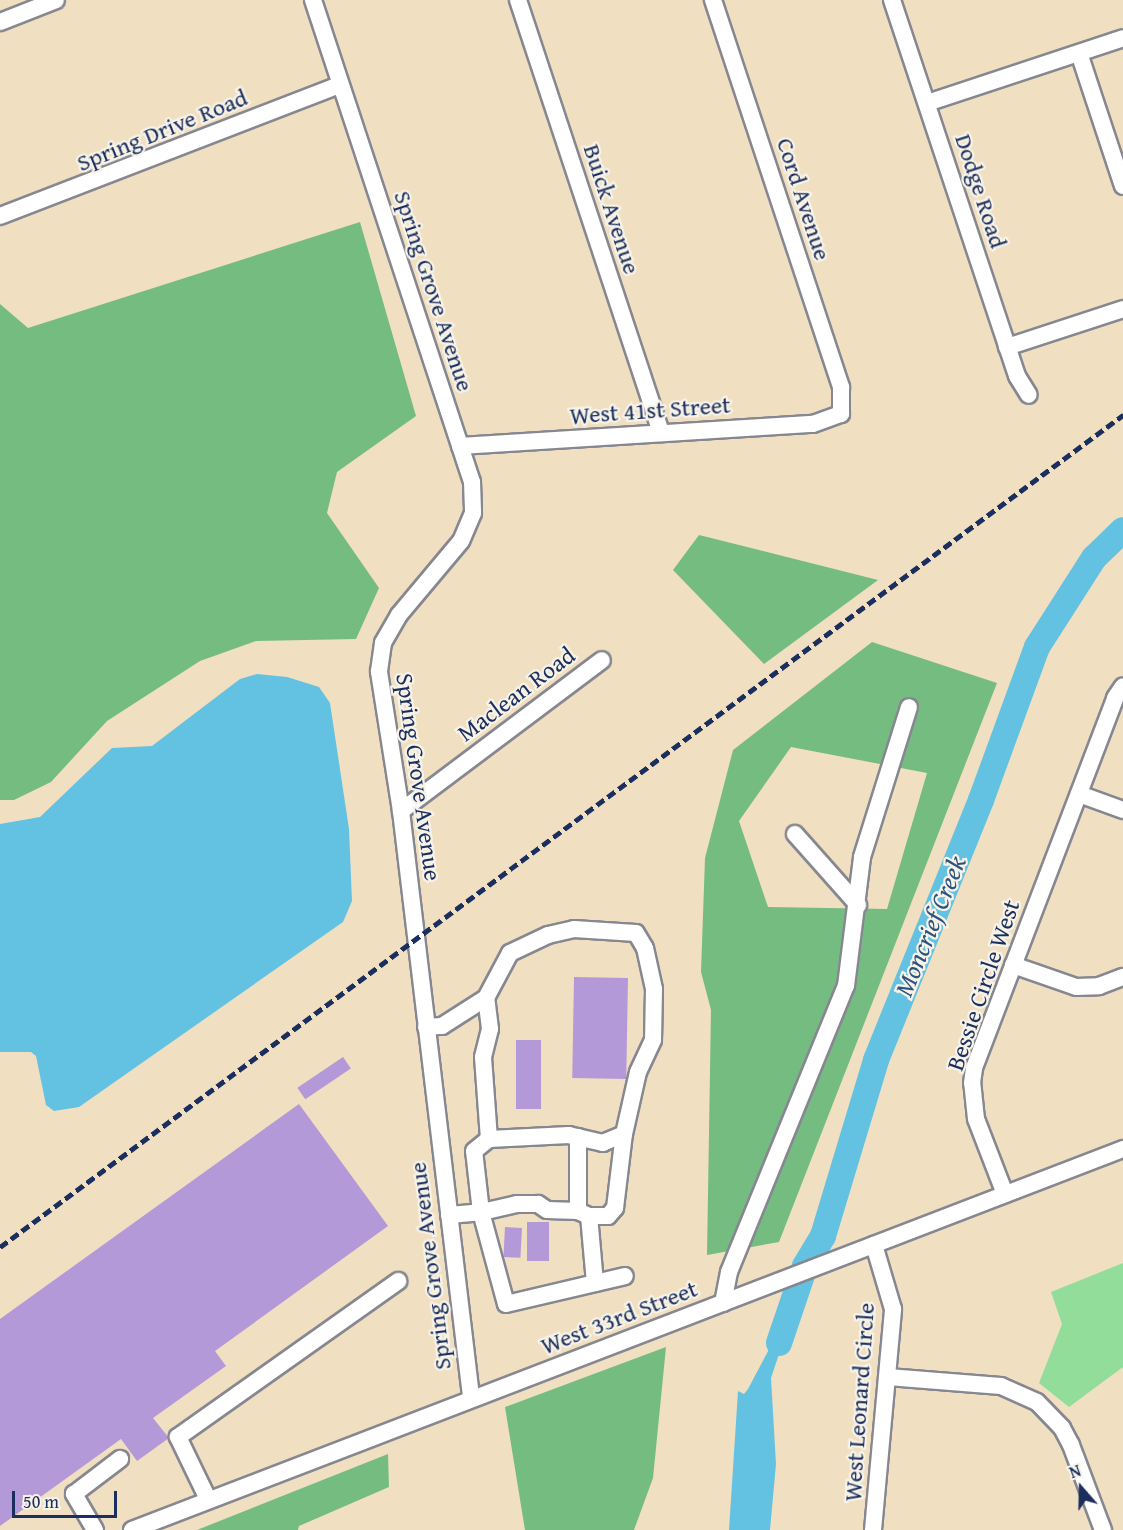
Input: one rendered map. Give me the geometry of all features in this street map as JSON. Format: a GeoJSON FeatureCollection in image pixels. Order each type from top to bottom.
{"type":"FeatureCollection","features":[{"type":"Feature","properties":{"kind":"street"},"geometry":{"type":"LineString","coordinates":[[0,22],[56,0]]}},
{"type":"Feature","properties":{"kind":"street","name":"Spring Grove Avenue"},"geometry":{"type":"LineString","coordinates":[[313,0],[472,482],[473,513],[461,541],[399,615],[383,643],[379,672],[401,811],[471,1396]]}},
{"type":"Feature","properties":{"kind":"street","name":"Buick Avenue"},"geometry":{"type":"LineString","coordinates":[[518,0],[661,433]]}},
{"type":"Feature","properties":{"kind":"street","name":"Cord Avenue"},"geometry":{"type":"LineString","coordinates":[[713,0],[842,387],[842,414]]}},
{"type":"Feature","properties":{"kind":"street","name":"Dodge Road"},"geometry":{"type":"LineString","coordinates":[[892,0],[1017,376],[1029,395]]}},
{"type":"Feature","properties":{"kind":"street"},"geometry":{"type":"LineString","coordinates":[[927,103],[1123,38]]}},
{"type":"Feature","properties":{"kind":"street"},"geometry":{"type":"LineString","coordinates":[[1079,53],[1123,186]]}},
{"type":"Feature","properties":{"kind":"street","name":"Spring Drive Road"},"geometry":{"type":"LineString","coordinates":[[0,216],[11,215],[340,85]]}},
{"type":"Feature","properties":{"kind":"street"},"geometry":{"type":"LineString","coordinates":[[1007,347],[1123,309]]}},
{"type":"Feature","properties":{"kind":"street","name":"West 41st Street"},"geometry":{"type":"LineString","coordinates":[[460,446],[813,424],[842,414]]}},
{"type":"Feature","properties":{"kind":"street","name":"Maclean Road"},"geometry":{"type":"LineString","coordinates":[[401,811],[602,660]]}},
{"type":"Feature","properties":{"kind":"street","name":"Bessie Circle West"},"geometry":{"type":"LineString","coordinates":[[1005,1194],[976,1119],[972,1083],[1013,965],[1123,686]]}},
{"type":"Feature","properties":{"kind":"street"},"geometry":{"type":"LineString","coordinates":[[723,1303],[729,1272],[846,986],[858,905],[862,857],[909,707]]}},
{"type":"Feature","properties":{"kind":"street"},"geometry":{"type":"LineString","coordinates":[[1079,794],[1123,810]]}},
{"type":"Feature","properties":{"kind":"street"},"geometry":{"type":"LineString","coordinates":[[795,834],[858,905]]}},
{"type":"Feature","properties":{"kind":"street"},"geometry":{"type":"LineString","coordinates":[[426,1027],[442,1026],[486,998],[510,953],[548,935],[574,929],[636,933],[645,948],[654,989],[653,1040],[638,1072],[624,1134],[615,1208],[608,1216],[517,1204],[481,1212],[448,1215]]}},
{"type":"Feature","properties":{"kind":"street"},"geometry":{"type":"LineString","coordinates":[[1013,965],[1076,987],[1099,986],[1123,977]]}},
{"type":"Feature","properties":{"kind":"street"},"geometry":{"type":"LineString","coordinates":[[486,998],[490,1029],[483,1057],[489,1139]]}},
{"type":"Feature","properties":{"kind":"street"},"geometry":{"type":"LineString","coordinates":[[624,1134],[603,1143],[578,1137],[489,1139],[474,1151],[481,1212],[506,1304],[625,1276]]}},
{"type":"Feature","properties":{"kind":"street"},"geometry":{"type":"LineString","coordinates":[[578,1137],[584,1214],[595,1283]]}},
{"type":"Feature","properties":{"kind":"street","name":"West 33rd Street"},"geometry":{"type":"LineString","coordinates":[[132,1530],[471,1396],[789,1278],[1123,1149]]}},
{"type":"Feature","properties":{"kind":"street","name":"West Leonard Circle"},"geometry":{"type":"LineString","coordinates":[[873,1530],[888,1377],[892,1298],[874,1245]]}},
{"type":"Feature","properties":{"kind":"street"},"geometry":{"type":"LineString","coordinates":[[207,1499],[178,1437],[398,1281]]}},
{"type":"Feature","properties":{"kind":"street"},"geometry":{"type":"LineString","coordinates":[[888,1377],[1001,1386],[1037,1402],[1062,1428],[1071,1445],[1103,1530]]}},
{"type":"Feature","properties":{"kind":"street"},"geometry":{"type":"LineString","coordinates":[[95,1530],[74,1494],[120,1459]]}},
{"type":"Feature","properties":{"kind":"green space"},"geometry":{"type":"Polygon","coordinates":[[[360,222],[416,416],[337,472],[327,513],[379,588],[356,639],[256,641],[200,661],[107,721],[51,782],[14,800],[0,800],[0,304],[28,328],[360,222]]]}},
{"type":"Feature","properties":{"kind":"green space"},"geometry":{"type":"Polygon","coordinates":[[[699,535],[878,580],[764,664],[673,570],[699,535]]]}},
{"type":"Feature","properties":{"kind":"green space"},"geometry":{"type":"Polygon","coordinates":[[[872,642],[997,683],[779,1242],[707,1255],[711,1010],[701,972],[705,858],[733,750],[872,642]],[[791,747],[739,821],[768,907],[887,909],[927,773],[791,747]]]}},
{"type":"Feature","properties":{"kind":"green space"},"geometry":{"type":"Polygon","coordinates":[[[1123,1263],[1123,1367],[1069,1407],[1039,1383],[1062,1324],[1051,1292],[1123,1263]]]}},
{"type":"Feature","properties":{"kind":"green space"},"geometry":{"type":"Polygon","coordinates":[[[666,1347],[653,1478],[634,1530],[525,1530],[505,1407],[666,1347]]]}},
{"type":"Feature","properties":{"kind":"green space"},"geometry":{"type":"Polygon","coordinates":[[[388,1454],[389,1487],[299,1526],[298,1530],[197,1530],[388,1454]]]}},
{"type":"Feature","properties":{"kind":"water"},"geometry":{"type":"Polygon","coordinates":[[[257,674],[287,677],[319,687],[330,703],[349,829],[352,901],[343,922],[79,1107],[54,1111],[46,1105],[36,1056],[31,1052],[0,1052],[0,824],[40,817],[112,748],[152,746],[240,679],[257,674]]]}},
{"type":"Feature","properties":{"kind":"water"},"geometry":{"type":"Polygon","coordinates":[[[774,1340],[782,1345],[771,1378],[776,1464],[770,1530],[729,1530],[738,1391],[744,1394],[748,1389],[774,1340]]]}},
{"type":"Feature","properties":{"kind":"building"},"geometry":{"type":"Polygon","coordinates":[[[574,977],[628,978],[626,1079],[572,1078],[574,977]]]}},
{"type":"Feature","properties":{"kind":"building"},"geometry":{"type":"Polygon","coordinates":[[[516,1040],[541,1040],[541,1109],[516,1109],[516,1040]]]}},
{"type":"Feature","properties":{"kind":"building"},"geometry":{"type":"Polygon","coordinates":[[[343,1057],[351,1069],[305,1099],[297,1088],[343,1057]]]}},
{"type":"Feature","properties":{"kind":"building"},"geometry":{"type":"Polygon","coordinates":[[[299,1104],[388,1226],[215,1351],[226,1366],[153,1418],[169,1438],[137,1461],[121,1439],[0,1526],[0,1319],[299,1104]]]}},
{"type":"Feature","properties":{"kind":"building"},"geometry":{"type":"Polygon","coordinates":[[[527,1222],[549,1222],[549,1261],[527,1261],[527,1222]]]}},
{"type":"Feature","properties":{"kind":"building"},"geometry":{"type":"Polygon","coordinates":[[[505,1227],[522,1228],[520,1258],[503,1257],[505,1227]]]}},
{"type":"Feature","properties":{"kind":"waterway","name":"Moncrief Creek"},"geometry":{"type":"LineString","coordinates":[[779,1343],[805,1266],[823,1236],[876,1060],[981,800],[1037,647],[1094,558],[1123,530]]}},
{"type":"Feature","properties":{"kind":"railway"},"geometry":{"type":"LineString","coordinates":[[0,1247],[1123,415]]}}]}
